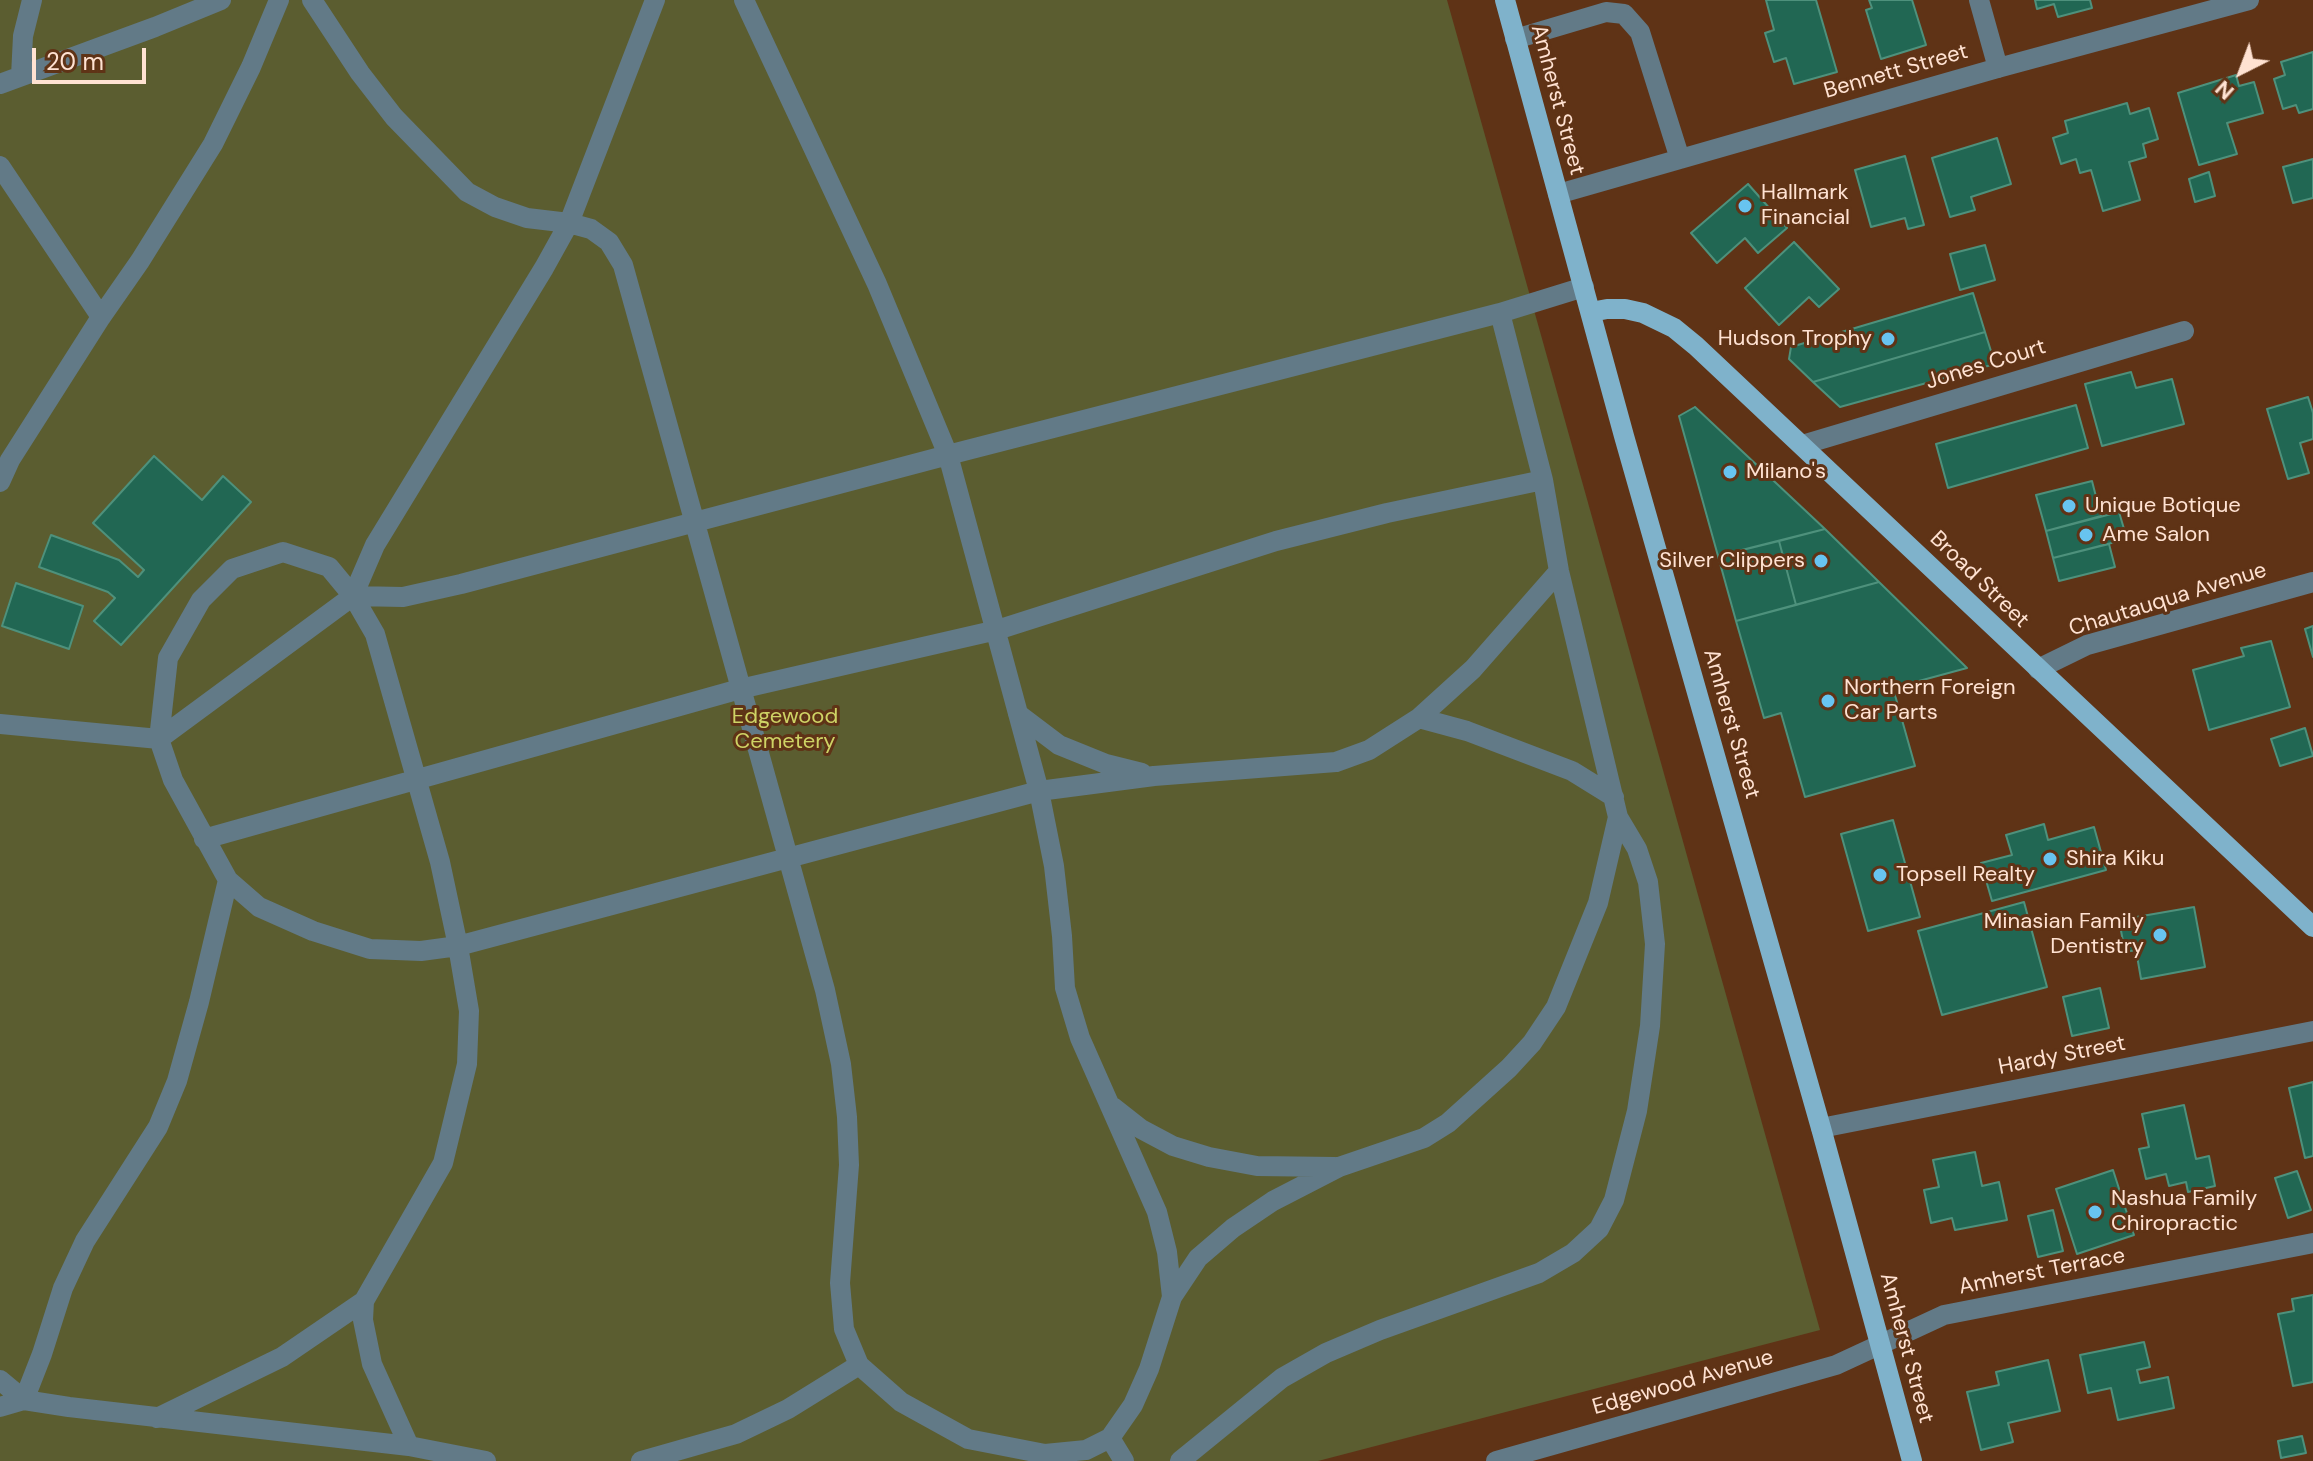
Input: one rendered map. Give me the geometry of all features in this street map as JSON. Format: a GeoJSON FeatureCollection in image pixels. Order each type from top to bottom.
{"type":"FeatureCollection","features":[{"type":"Feature","properties":{"kind":"main road","name":"Amherst Street"},"geometry":{"type":"LineString","coordinates":[[1505,0],[1912,1461]]}},
{"type":"Feature","properties":{"kind":"main road","name":"Broad Street"},"geometry":{"type":"LineString","coordinates":[[1591,312],[1625,309],[1651,316],[1674,328],[1696,346],[2313,927]]}},
{"type":"Feature","properties":{"kind":"street"},"geometry":{"type":"LineString","coordinates":[[21,76],[23,36],[32,0]]}},
{"type":"Feature","properties":{"kind":"street"},"geometry":{"type":"LineString","coordinates":[[0,84],[221,0]]}},
{"type":"Feature","properties":{"kind":"street"},"geometry":{"type":"LineString","coordinates":[[0,482],[10,460],[213,144],[251,67],[279,0]]}},
{"type":"Feature","properties":{"kind":"street"},"geometry":{"type":"LineString","coordinates":[[312,0],[360,73],[394,117],[467,192],[495,207],[527,218],[591,229],[609,242],[623,265],[825,990],[841,1064],[849,1165],[840,1283],[844,1329],[859,1365],[901,1402],[968,1439],[1045,1454],[1086,1450],[1110,1438],[1133,1405],[1149,1369],[1172,1297],[1198,1258],[1233,1228],[1273,1201],[1339,1167],[1424,1138],[1448,1123],[1532,1043],[1556,1007],[1598,903],[1616,807]]}},
{"type":"Feature","properties":{"kind":"street"},"geometry":{"type":"LineString","coordinates":[[0,724],[159,739],[353,596],[375,545],[569,223],[655,0]]}},
{"type":"Feature","properties":{"kind":"street"},"geometry":{"type":"LineString","coordinates":[[744,0],[877,284],[948,455],[1039,791],[1054,866],[1065,988],[1080,1038],[1157,1212],[1167,1252],[1172,1297]]}},
{"type":"Feature","properties":{"kind":"street"},"geometry":{"type":"LineString","coordinates":[[1979,0],[1998,68]]}},
{"type":"Feature","properties":{"kind":"street","name":"Bennett Street"},"geometry":{"type":"LineString","coordinates":[[1558,194],[2249,0]]}},
{"type":"Feature","properties":{"kind":"street"},"geometry":{"type":"LineString","coordinates":[[1515,39],[1585,9],[1624,14],[1640,32],[1680,159]]}},
{"type":"Feature","properties":{"kind":"street"},"geometry":{"type":"LineString","coordinates":[[0,166],[101,317]]}},
{"type":"Feature","properties":{"kind":"street"},"geometry":{"type":"LineString","coordinates":[[353,596],[403,597],[461,584],[1500,313],[1584,287]]}},
{"type":"Feature","properties":{"kind":"street"},"geometry":{"type":"LineString","coordinates":[[1180,1461],[1282,1378],[1326,1353],[1380,1330],[1539,1273],[1573,1253],[1599,1229],[1614,1200],[1637,1111],[1650,1026],[1655,944],[1648,882],[1637,849],[1616,807],[1559,571],[1543,480],[1500,313]]}},
{"type":"Feature","properties":{"kind":"street","name":"Jones Court"},"geometry":{"type":"LineString","coordinates":[[1802,445],[2184,331]]}},
{"type":"Feature","properties":{"kind":"street"},"geometry":{"type":"LineString","coordinates":[[204,839],[740,689],[997,630],[1276,541],[1387,513],[1543,480]]}},
{"type":"Feature","properties":{"kind":"street"},"geometry":{"type":"LineString","coordinates":[[157,1418],[282,1357],[364,1301],[443,1163],[467,1064],[469,1011],[458,946],[418,779],[375,634],[353,596],[329,567],[283,552],[232,569],[201,600],[168,658],[159,739],[173,780],[228,880],[259,907],[313,931],[370,949],[421,951],[458,946],[1039,791],[1154,776],[1336,762],[1369,750],[1419,718],[1473,669],[1559,571]]}},
{"type":"Feature","properties":{"kind":"street","name":"Chautauqua Avenue"},"geometry":{"type":"LineString","coordinates":[[2038,669],[2087,645],[2313,582]]}},
{"type":"Feature","properties":{"kind":"street"},"geometry":{"type":"LineString","coordinates":[[1018,714],[1059,745],[1106,764],[1154,776]]}},
{"type":"Feature","properties":{"kind":"street"},"geometry":{"type":"LineString","coordinates":[[1419,718],[1467,731],[1572,771],[1616,807]]}},
{"type":"Feature","properties":{"kind":"street"},"geometry":{"type":"LineString","coordinates":[[24,1400],[63,1288],[85,1241],[158,1127],[177,1081],[228,880]]}},
{"type":"Feature","properties":{"kind":"street","name":"Hardy Street"},"geometry":{"type":"LineString","coordinates":[[1821,1128],[2313,1031]]}},
{"type":"Feature","properties":{"kind":"street"},"geometry":{"type":"LineString","coordinates":[[1109,1104],[1141,1129],[1173,1146],[1209,1157],[1257,1166],[1339,1167]]}},
{"type":"Feature","properties":{"kind":"street","name":"Amherst Terrace"},"geometry":{"type":"LineString","coordinates":[[1880,1344],[1944,1315],[2313,1243]]}},
{"type":"Feature","properties":{"kind":"street"},"geometry":{"type":"LineString","coordinates":[[364,1301],[363,1320],[372,1364],[409,1446]]}},
{"type":"Feature","properties":{"kind":"street","name":"Edgewood Avenue"},"geometry":{"type":"LineString","coordinates":[[1496,1461],[1836,1365],[1880,1344]]}},
{"type":"Feature","properties":{"kind":"street"},"geometry":{"type":"LineString","coordinates":[[641,1461],[736,1434],[788,1409],[859,1365]]}},
{"type":"Feature","properties":{"kind":"street"},"geometry":{"type":"LineString","coordinates":[[0,1380],[24,1400]]}},
{"type":"Feature","properties":{"kind":"street"},"geometry":{"type":"LineString","coordinates":[[0,1407],[24,1400],[409,1446],[486,1461]]}},
{"type":"Feature","properties":{"kind":"street"},"geometry":{"type":"LineString","coordinates":[[1110,1438],[1124,1461]]}},
{"type":"Feature","properties":{"kind":"green space","name":"Edgewood Cemetery"},"geometry":{"type":"Polygon","coordinates":[[[0,0],[1447,0],[1820,1330],[1318,1461],[0,1461],[0,0]]]}},
{"type":"Feature","properties":{"kind":"building"},"geometry":{"type":"Polygon","coordinates":[[[1766,0],[1816,0],[1837,72],[1794,84],[1786,58],[1774,62],[1765,33],[1774,30],[1766,0]]]}},
{"type":"Feature","properties":{"kind":"building"},"geometry":{"type":"Polygon","coordinates":[[[1869,0],[1912,0],[1926,45],[1881,59],[1866,10],[1872,8],[1869,0]]]}},
{"type":"Feature","properties":{"kind":"building"},"geometry":{"type":"Polygon","coordinates":[[[2035,0],[2090,0],[2092,8],[2058,17],[2054,4],[2037,9],[2035,0]]]}},
{"type":"Feature","properties":{"kind":"building"},"geometry":{"type":"Polygon","coordinates":[[[2313,52],[2313,109],[2299,113],[2296,105],[2283,109],[2274,79],[2285,75],[2281,62],[2313,52]]]}},
{"type":"Feature","properties":{"kind":"building"},"geometry":{"type":"Polygon","coordinates":[[[2236,75],[2239,86],[2254,82],[2263,113],[2227,123],[2237,154],[2199,165],[2178,93],[2236,75]]]}},
{"type":"Feature","properties":{"kind":"building"},"geometry":{"type":"Polygon","coordinates":[[[2127,103],[2130,114],[2149,108],[2158,139],[2143,144],[2146,157],[2129,162],[2140,200],[2103,211],[2091,170],[2080,173],[2076,159],[2061,164],[2053,138],[2068,133],[2065,121],[2127,103]]]}},
{"type":"Feature","properties":{"kind":"building"},"geometry":{"type":"Polygon","coordinates":[[[1997,138],[2011,184],[1971,197],[1975,210],[1950,217],[1932,158],[1997,138]]]}},
{"type":"Feature","properties":{"kind":"building"},"geometry":{"type":"Polygon","coordinates":[[[1905,156],[1924,225],[1908,229],[1905,218],[1871,227],[1855,170],[1905,156]]]}},
{"type":"Feature","properties":{"kind":"building"},"geometry":{"type":"Polygon","coordinates":[[[2313,159],[2313,198],[2293,203],[2283,167],[2313,159]]]}},
{"type":"Feature","properties":{"kind":"building"},"geometry":{"type":"Polygon","coordinates":[[[2209,172],[2215,196],[2195,202],[2189,179],[2209,172]]]}},
{"type":"Feature","properties":{"kind":"building","name":"Hallmark Financial"},"geometry":{"type":"Polygon","coordinates":[[[1748,184],[1787,228],[1758,253],[1745,238],[1717,263],[1691,233],[1748,184]]]}},
{"type":"Feature","properties":{"kind":"building"},"geometry":{"type":"Polygon","coordinates":[[[1794,242],[1839,289],[1819,307],[1809,297],[1779,325],[1745,288],[1794,242]]]}},
{"type":"Feature","properties":{"kind":"building"},"geometry":{"type":"Polygon","coordinates":[[[1985,245],[1995,280],[1960,290],[1950,254],[1985,245]]]}},
{"type":"Feature","properties":{"kind":"building","name":"Hudson Trophy"},"geometry":{"type":"Polygon","coordinates":[[[1973,293],[1985,332],[1813,382],[1789,359],[1791,347],[1973,293]]]}},
{"type":"Feature","properties":{"kind":"building"},"geometry":{"type":"Polygon","coordinates":[[[1985,332],[1995,364],[1840,407],[1813,382],[1985,332]]]}},
{"type":"Feature","properties":{"kind":"building"},"geometry":{"type":"Polygon","coordinates":[[[2131,372],[2136,388],[2172,379],[2184,424],[2102,446],[2085,384],[2131,372]]]}},
{"type":"Feature","properties":{"kind":"building"},"geometry":{"type":"Polygon","coordinates":[[[2308,397],[2313,413],[2313,439],[2300,443],[2309,473],[2288,479],[2267,409],[2308,397]]]}},
{"type":"Feature","properties":{"kind":"building"},"geometry":{"type":"Polygon","coordinates":[[[2076,405],[2088,448],[1948,488],[1936,444],[2076,405]]]}},
{"type":"Feature","properties":{"kind":"building","name":"Milano's"},"geometry":{"type":"Polygon","coordinates":[[[1695,407],[1825,529],[1718,556],[1679,416],[1695,407]]]}},
{"type":"Feature","properties":{"kind":"building"},"geometry":{"type":"Polygon","coordinates":[[[154,456],[202,500],[223,476],[251,502],[121,645],[94,621],[115,598],[108,592],[39,567],[51,535],[119,560],[138,577],[144,570],[93,523],[154,456]]]}},
{"type":"Feature","properties":{"kind":"building","name":"Unique Botique"},"geometry":{"type":"Polygon","coordinates":[[[2092,481],[2101,516],[2046,531],[2036,495],[2092,481]]]}},
{"type":"Feature","properties":{"kind":"building","name":"Ame Salon"},"geometry":{"type":"Polygon","coordinates":[[[2119,512],[2127,539],[2053,558],[2046,531],[2119,512]]]}},
{"type":"Feature","properties":{"kind":"building","name":"Silver Clippers"},"geometry":{"type":"Polygon","coordinates":[[[1825,529],[1879,582],[1796,605],[1779,541],[1825,529]]]}},
{"type":"Feature","properties":{"kind":"building"},"geometry":{"type":"Polygon","coordinates":[[[1779,541],[1796,605],[1736,621],[1718,556],[1779,541]]]}},
{"type":"Feature","properties":{"kind":"building"},"geometry":{"type":"Polygon","coordinates":[[[2109,544],[2115,567],[2059,581],[2053,558],[2109,544]]]}},
{"type":"Feature","properties":{"kind":"building","name":"Northern Foreign Car Parts"},"geometry":{"type":"Polygon","coordinates":[[[1879,582],[1967,668],[1893,688],[1915,766],[1805,797],[1781,713],[1764,718],[1736,621],[1879,582]]]}},
{"type":"Feature","properties":{"kind":"building"},"geometry":{"type":"Polygon","coordinates":[[[16,583],[83,606],[69,649],[2,626],[16,583]]]}},
{"type":"Feature","properties":{"kind":"building"},"geometry":{"type":"Polygon","coordinates":[[[2313,626],[2313,657],[2305,629],[2313,626]]]}},
{"type":"Feature","properties":{"kind":"building"},"geometry":{"type":"Polygon","coordinates":[[[2271,641],[2290,707],[2209,730],[2193,670],[2244,656],[2241,648],[2271,641]]]}},
{"type":"Feature","properties":{"kind":"building"},"geometry":{"type":"Polygon","coordinates":[[[2305,728],[2313,756],[2280,766],[2271,739],[2305,728]]]}},
{"type":"Feature","properties":{"kind":"building","name":"Topsell Realty"},"geometry":{"type":"Polygon","coordinates":[[[1893,820],[1920,917],[1868,931],[1841,834],[1893,820]]]}},
{"type":"Feature","properties":{"kind":"building","name":"Shira Kiku"},"geometry":{"type":"Polygon","coordinates":[[[2044,824],[2048,840],[2094,827],[2106,870],[1992,901],[1981,863],[2012,855],[2006,835],[2044,824]]]}},
{"type":"Feature","properties":{"kind":"building"},"geometry":{"type":"Polygon","coordinates":[[[2024,902],[2047,987],[1942,1015],[1918,931],[2024,902]]]}},
{"type":"Feature","properties":{"kind":"building","name":"Minasian Family Dentistry"},"geometry":{"type":"Polygon","coordinates":[[[2194,907],[2205,967],[2141,979],[2136,950],[2125,952],[2119,920],[2194,907]]]}},
{"type":"Feature","properties":{"kind":"building"},"geometry":{"type":"Polygon","coordinates":[[[2100,988],[2109,1028],[2072,1036],[2063,997],[2100,988]]]}},
{"type":"Feature","properties":{"kind":"building"},"geometry":{"type":"Polygon","coordinates":[[[2313,1082],[2313,1156],[2305,1158],[2289,1088],[2313,1082]]]}},
{"type":"Feature","properties":{"kind":"building"},"geometry":{"type":"Polygon","coordinates":[[[2184,1105],[2196,1159],[2209,1156],[2215,1186],[2188,1192],[2186,1182],[2169,1186],[2166,1174],[2146,1179],[2139,1149],[2149,1147],[2142,1114],[2184,1105]]]}},
{"type":"Feature","properties":{"kind":"building"},"geometry":{"type":"Polygon","coordinates":[[[1975,1152],[1982,1186],[1999,1182],[2007,1220],[1955,1230],[1952,1218],[1931,1223],[1924,1190],[1939,1187],[1933,1160],[1975,1152]]]}},
{"type":"Feature","properties":{"kind":"building","name":"Nashua Family Chiropractic"},"geometry":{"type":"Polygon","coordinates":[[[2113,1170],[2134,1235],[2077,1254],[2056,1189],[2113,1170]]]}},
{"type":"Feature","properties":{"kind":"building"},"geometry":{"type":"Polygon","coordinates":[[[2297,1171],[2311,1210],[2288,1218],[2275,1178],[2297,1171]]]}},
{"type":"Feature","properties":{"kind":"building"},"geometry":{"type":"Polygon","coordinates":[[[2053,1210],[2063,1251],[2038,1257],[2028,1216],[2053,1210]]]}},
{"type":"Feature","properties":{"kind":"building"},"geometry":{"type":"Polygon","coordinates":[[[2313,1295],[2313,1382],[2293,1386],[2278,1314],[2294,1311],[2292,1299],[2313,1295]]]}},
{"type":"Feature","properties":{"kind":"building"},"geometry":{"type":"Polygon","coordinates":[[[2144,1342],[2150,1367],[2137,1370],[2140,1383],[2168,1377],[2174,1408],[2118,1420],[2111,1388],[2088,1393],[2080,1355],[2144,1342]]]}},
{"type":"Feature","properties":{"kind":"building"},"geometry":{"type":"Polygon","coordinates":[[[2048,1360],[2060,1411],[2008,1423],[2013,1442],[1981,1450],[1967,1392],[1999,1385],[1996,1372],[2048,1360]]]}},
{"type":"Feature","properties":{"kind":"building"},"geometry":{"type":"Polygon","coordinates":[[[2302,1436],[2306,1453],[2281,1458],[2278,1441],[2302,1436]]]}},
{"type":"Feature","properties":{"kind":"place","name":"Hallmark Financial"},"geometry":{"type":"Point","coordinates":[1745,206]}},
{"type":"Feature","properties":{"kind":"place","name":"Hudson Trophy"},"geometry":{"type":"Point","coordinates":[1888,339]}},
{"type":"Feature","properties":{"kind":"place","name":"Milano's"},"geometry":{"type":"Point","coordinates":[1730,472]}},
{"type":"Feature","properties":{"kind":"place","name":"Unique Botique"},"geometry":{"type":"Point","coordinates":[2069,506]}},
{"type":"Feature","properties":{"kind":"place","name":"Ame Salon"},"geometry":{"type":"Point","coordinates":[2086,535]}},
{"type":"Feature","properties":{"kind":"place","name":"Silver Clippers"},"geometry":{"type":"Point","coordinates":[1821,561]}},
{"type":"Feature","properties":{"kind":"place","name":"Northern Foreign Car Parts"},"geometry":{"type":"Point","coordinates":[1828,701]}},
{"type":"Feature","properties":{"kind":"place","name":"Shira Kiku"},"geometry":{"type":"Point","coordinates":[2050,859]}},
{"type":"Feature","properties":{"kind":"place","name":"Topsell Realty"},"geometry":{"type":"Point","coordinates":[1880,875]}},
{"type":"Feature","properties":{"kind":"place","name":"Minasian Family Dentistry"},"geometry":{"type":"Point","coordinates":[2160,935]}},
{"type":"Feature","properties":{"kind":"place","name":"Nashua Family Chiropractic"},"geometry":{"type":"Point","coordinates":[2095,1212]}}]}
